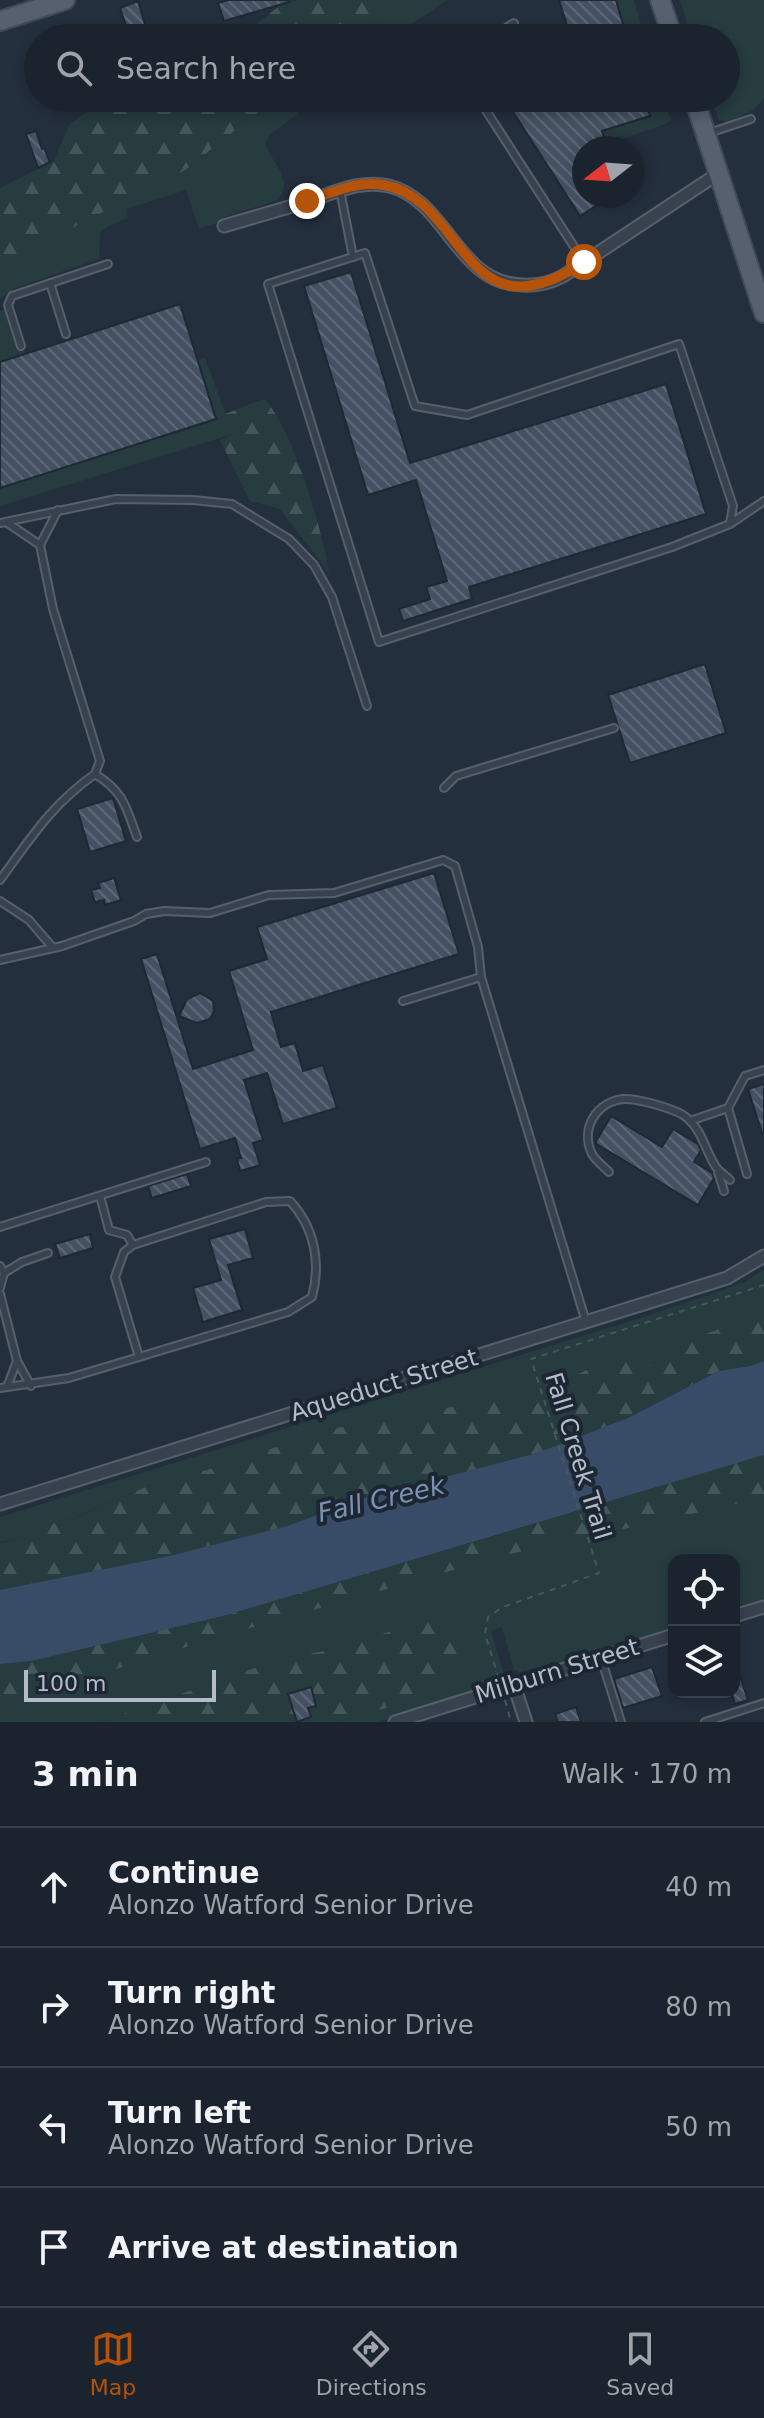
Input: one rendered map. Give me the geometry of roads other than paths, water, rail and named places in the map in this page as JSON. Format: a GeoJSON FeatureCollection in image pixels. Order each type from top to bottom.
{"type":"FeatureCollection","features":[{"type":"Feature","properties":{"kind":"main road"},"geometry":{"type":"LineString","coordinates":[[0,21],[65,0]]}},
{"type":"Feature","properties":{"kind":"main road"},"geometry":{"type":"LineString","coordinates":[[660,0],[668,24]]}},
{"type":"Feature","properties":{"kind":"main road"},"geometry":{"type":"LineString","coordinates":[[699,112],[764,313]]}},
{"type":"Feature","properties":{"kind":"street"},"geometry":{"type":"LineString","coordinates":[[224,226],[340,190],[370,183],[387,185],[409,194],[426,209],[476,268],[507,283],[527,286],[550,282],[584,262],[719,173]]}},
{"type":"Feature","properties":{"kind":"street","name":"Aqueduct Street"},"geometry":{"type":"LineString","coordinates":[[0,1504],[727,1278],[764,1256]]}},
{"type":"Feature","properties":{"kind":"street"},"geometry":{"type":"LineString","coordinates":[[740,1614],[764,1607]]}},
{"type":"Feature","properties":{"kind":"street","name":"Milburn Street"},"geometry":{"type":"LineString","coordinates":[[395,1722],[428,1717],[514,1685],[668,1637]]}},
{"type":"Feature","properties":{"kind":"street"},"geometry":{"type":"LineString","coordinates":[[514,1685],[526,1722]]}},
{"type":"Feature","properties":{"kind":"lane"},"geometry":{"type":"LineString","coordinates":[[487,112],[584,262]]}},
{"type":"Feature","properties":{"kind":"lane"},"geometry":{"type":"LineString","coordinates":[[706,134],[751,119]]}},
{"type":"Feature","properties":{"kind":"lane"},"geometry":{"type":"LineString","coordinates":[[340,190],[353,257]]}},
{"type":"Feature","properties":{"kind":"lane"},"geometry":{"type":"LineString","coordinates":[[730,524],[733,506],[679,344],[467,415],[415,406],[365,253],[268,284],[379,642],[672,547],[730,524],[764,501]]}},
{"type":"Feature","properties":{"kind":"lane"},"geometry":{"type":"LineString","coordinates":[[21,346],[8,300],[12,296],[108,264]]}},
{"type":"Feature","properties":{"kind":"lane"},"geometry":{"type":"LineString","coordinates":[[50,283],[66,334]]}},
{"type":"Feature","properties":{"kind":"lane"},"geometry":{"type":"LineString","coordinates":[[3,522],[116,499],[232,504],[289,539],[314,565],[332,597],[367,706]]}},
{"type":"Feature","properties":{"kind":"lane"},"geometry":{"type":"LineString","coordinates":[[0,880],[50,813],[69,793],[95,774],[100,761],[53,609],[40,545],[58,510]]}},
{"type":"Feature","properties":{"kind":"lane"},"geometry":{"type":"LineString","coordinates":[[3,522],[40,545]]}},
{"type":"Feature","properties":{"kind":"lane"},"geometry":{"type":"LineString","coordinates":[[444,788],[456,776],[614,728]]}},
{"type":"Feature","properties":{"kind":"lane"},"geometry":{"type":"LineString","coordinates":[[95,774],[124,799],[137,837]]}},
{"type":"Feature","properties":{"kind":"lane"},"geometry":{"type":"LineString","coordinates":[[0,960],[53,948],[134,921],[146,914],[164,911],[210,913],[269,895],[334,893],[443,860],[455,866],[478,947],[481,977],[586,1322]]}},
{"type":"Feature","properties":{"kind":"lane"},"geometry":{"type":"LineString","coordinates":[[0,901],[29,920],[53,948]]}},
{"type":"Feature","properties":{"kind":"lane"},"geometry":{"type":"LineString","coordinates":[[403,1001],[481,977]]}},
{"type":"Feature","properties":{"kind":"lane"},"geometry":{"type":"LineString","coordinates":[[690,1121],[728,1108],[745,1076],[764,1070]]}},
{"type":"Feature","properties":{"kind":"lane"},"geometry":{"type":"LineString","coordinates":[[609,1172],[593,1156],[587,1137],[590,1123],[598,1110],[625,1099],[664,1107],[686,1117],[703,1138],[724,1191]]}},
{"type":"Feature","properties":{"kind":"lane"},"geometry":{"type":"LineString","coordinates":[[728,1108],[747,1174]]}},
{"type":"Feature","properties":{"kind":"lane"},"geometry":{"type":"LineString","coordinates":[[0,1227],[206,1162]]}},
{"type":"Feature","properties":{"kind":"lane"},"geometry":{"type":"LineString","coordinates":[[717,1169],[730,1180]]}},
{"type":"Feature","properties":{"kind":"lane"},"geometry":{"type":"LineString","coordinates":[[100,1196],[109,1230],[127,1235],[133,1245]]}},
{"type":"Feature","properties":{"kind":"lane"},"geometry":{"type":"LineString","coordinates":[[3,1388],[69,1378],[139,1357],[288,1312],[312,1297],[318,1275],[314,1247],[304,1217],[290,1201],[266,1202],[133,1245],[124,1252],[115,1277],[139,1357]]}},
{"type":"Feature","properties":{"kind":"lane"},"geometry":{"type":"LineString","coordinates":[[31,1386],[17,1361],[0,1291],[2,1270],[48,1253]]}},
{"type":"Feature","properties":{"kind":"lane"},"geometry":{"type":"LineString","coordinates":[[3,1388],[17,1361]]}},
{"type":"Feature","properties":{"kind":"lane"},"geometry":{"type":"LineString","coordinates":[[601,1658],[621,1722]]}},
{"type":"Feature","properties":{"kind":"lane"},"geometry":{"type":"LineString","coordinates":[[705,1722],[764,1703]]}},
{"type":"Feature","properties":{"kind":"water","name":"Fall Creek"},"geometry":{"type":"Polygon","coordinates":[[[764,1361],[764,1455],[227,1615],[31,1661],[0,1664],[0,1590],[169,1556],[287,1526],[361,1499],[537,1453],[628,1418],[719,1371],[764,1361]]]}}]}
